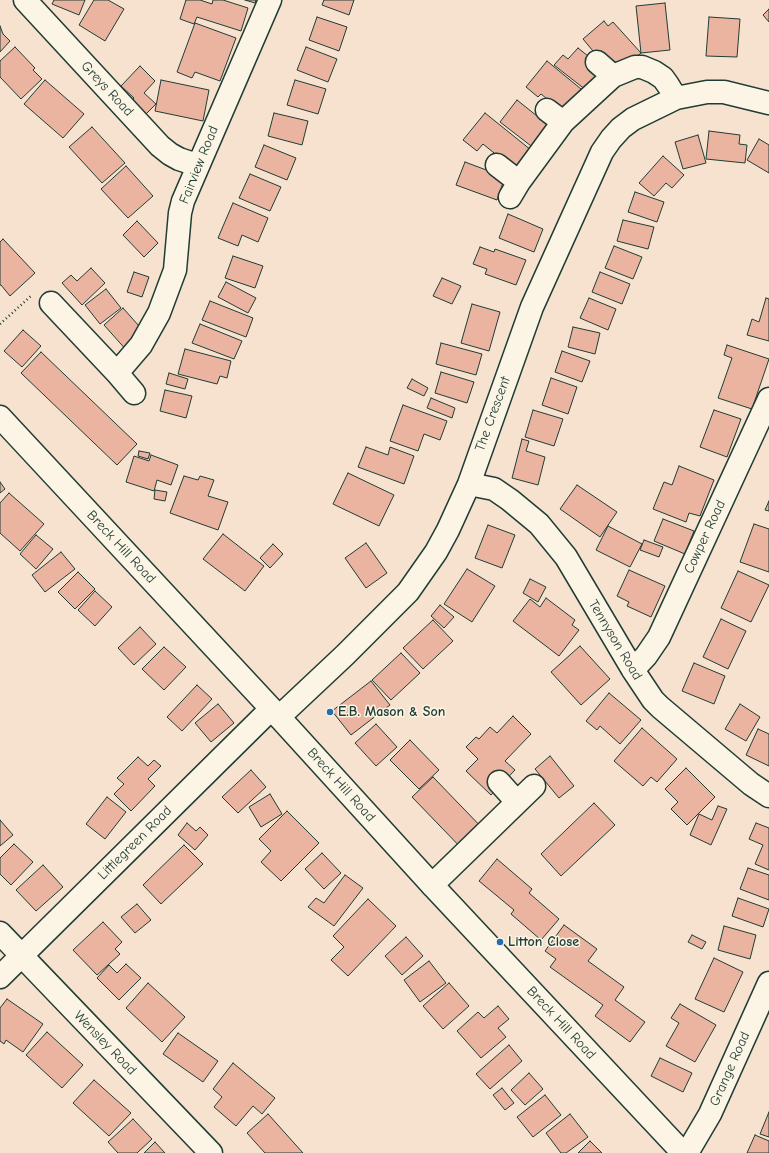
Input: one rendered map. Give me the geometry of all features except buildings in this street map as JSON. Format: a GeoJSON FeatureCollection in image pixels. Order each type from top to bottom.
{"type":"FeatureCollection","features":[{"type":"Feature","properties":{"kind":"street","name":"Greys Road"},"geometry":{"type":"LineString","coordinates":[[25,0],[160,146],[179,159],[197,165]]}},
{"type":"Feature","properties":{"kind":"street","name":"Fairview Road"},"geometry":{"type":"LineString","coordinates":[[117,373],[141,345],[159,313],[175,270],[180,213],[183,201],[197,165],[270,0]]}},
{"type":"Feature","properties":{"kind":"street"},"geometry":{"type":"LineString","coordinates":[[597,62],[614,76]]}},
{"type":"Feature","properties":{"kind":"street"},"geometry":{"type":"LineString","coordinates":[[498,166],[515,190],[555,116],[614,76],[635,67],[642,67],[663,78],[676,98]]}},
{"type":"Feature","properties":{"kind":"street","name":"The Crescent"},"geometry":{"type":"LineString","coordinates":[[275,713],[345,654],[408,592],[436,552],[469,484],[532,307],[602,152],[611,139],[621,128],[633,119],[676,98],[707,92],[724,92],[769,102]]}},
{"type":"Feature","properties":{"kind":"street"},"geometry":{"type":"LineString","coordinates":[[51,303],[134,393]]}},
{"type":"Feature","properties":{"kind":"street","name":"Cowper Road"},"geometry":{"type":"LineString","coordinates":[[633,670],[646,656],[659,637],[769,399]]}},
{"type":"Feature","properties":{"kind":"street","name":"Breck Hill Road"},"geometry":{"type":"LineString","coordinates":[[0,417],[275,713],[432,885],[683,1153]]}},
{"type":"Feature","properties":{"kind":"street","name":"Tennyson Road"},"geometry":{"type":"LineString","coordinates":[[469,484],[494,489],[539,524],[566,557],[633,670],[653,700],[751,784],[769,796]]}},
{"type":"Feature","properties":{"kind":"street","name":"Littlegreen Road"},"geometry":{"type":"LineString","coordinates":[[0,977],[21,955],[275,713]]}},
{"type":"Feature","properties":{"kind":"street"},"geometry":{"type":"LineString","coordinates":[[499,782],[517,802]]}},
{"type":"Feature","properties":{"kind":"street"},"geometry":{"type":"LineString","coordinates":[[432,885],[534,786]]}},
{"type":"Feature","properties":{"kind":"street","name":"Wensley Road"},"geometry":{"type":"LineString","coordinates":[[0,933],[211,1153]]}},
{"type":"Feature","properties":{"kind":"street","name":"Grange Road"},"geometry":{"type":"LineString","coordinates":[[687,1153],[710,1114],[769,983]]}},
{"type":"Feature","properties":{"kind":"path"},"geometry":{"type":"LineString","coordinates":[[0,324],[30,296],[51,303]]}},
{"type":"Feature","properties":{"kind":"place","name":"E.B. Mason & Son"},"geometry":{"type":"Point","coordinates":[330,712]}},
{"type":"Feature","properties":{"kind":"place","name":"Litton Close"},"geometry":{"type":"Point","coordinates":[500,942]}}]}
